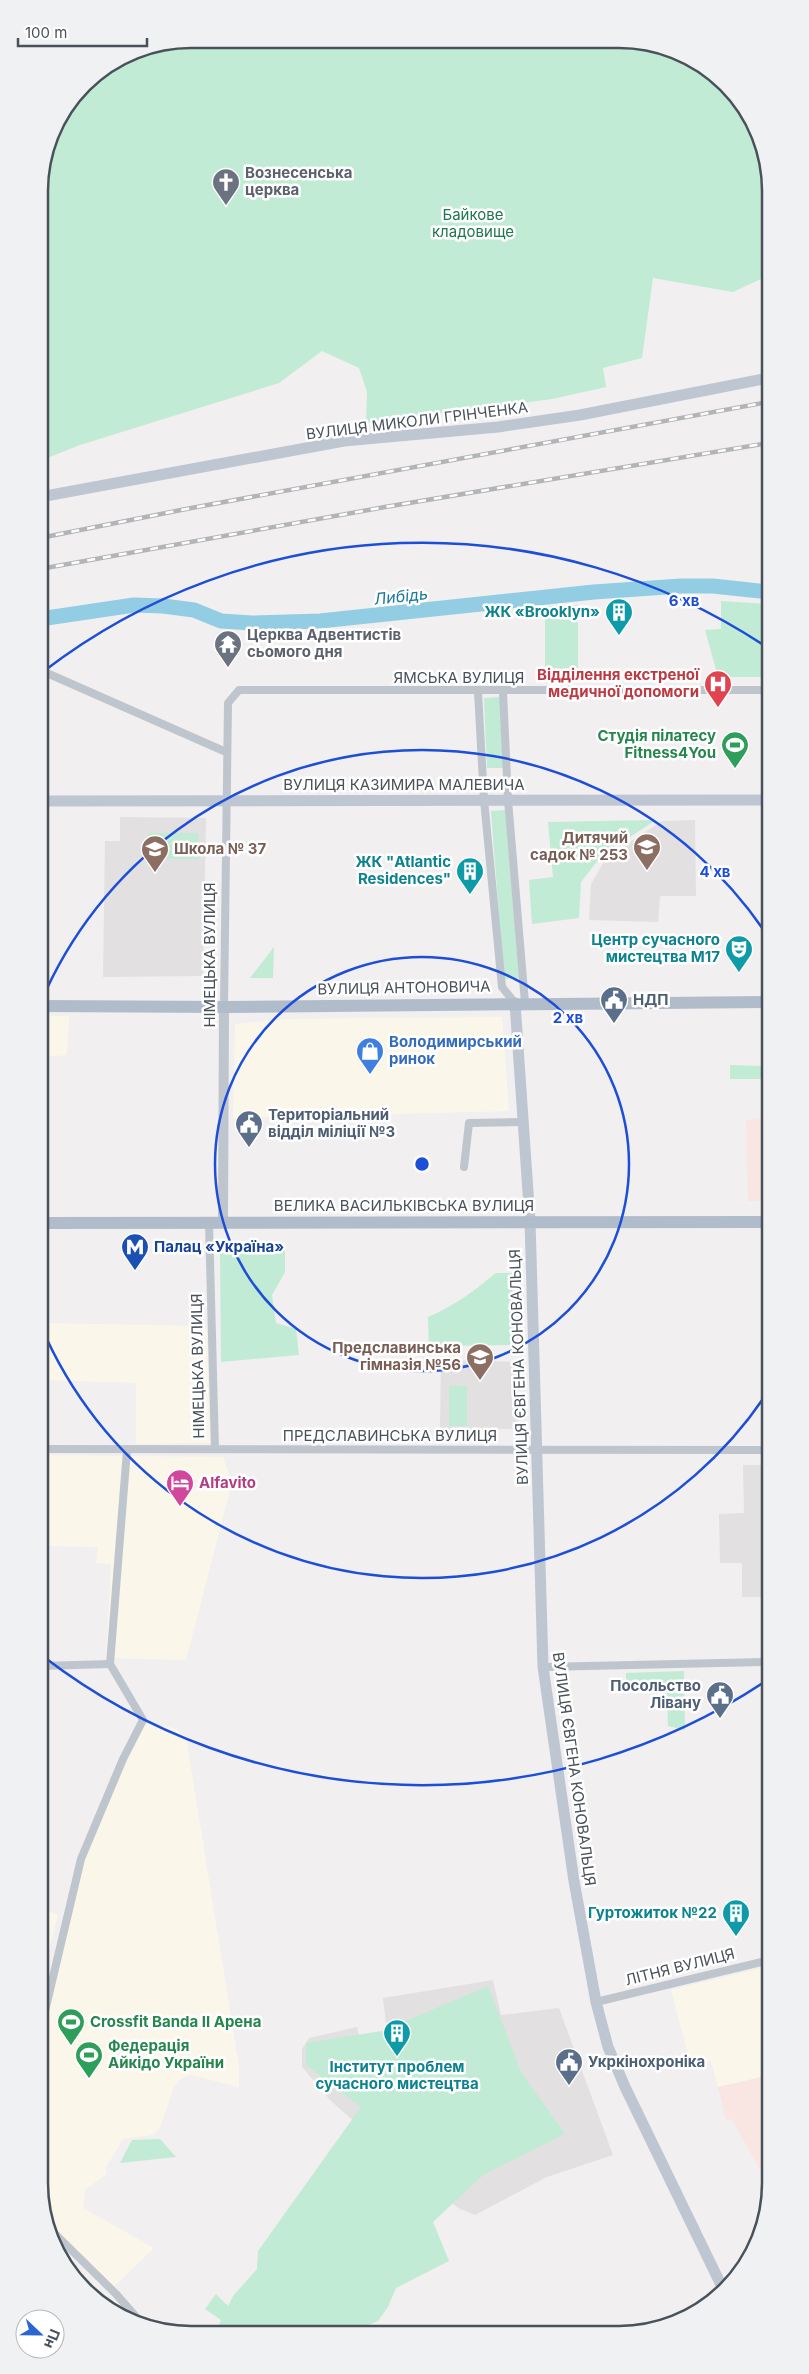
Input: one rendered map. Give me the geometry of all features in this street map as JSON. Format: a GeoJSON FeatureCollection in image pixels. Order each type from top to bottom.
{"type":"FeatureCollection","features":[{"type":"Feature","properties":{"kind":"main road","name":"ВУЛИЦЯ МИКОЛИ ГРІНЧЕНКА"},"geometry":{"type":"LineString","coordinates":[[48,496],[344,441],[498,427],[580,415],[762,379]]}},
{"type":"Feature","properties":{"kind":"main road","name":"ВУЛИЦЯ КАЗИМИРА МАЛЕВИЧА"},"geometry":{"type":"LineString","coordinates":[[48,801],[762,800]]}},
{"type":"Feature","properties":{"kind":"main road","name":"ВУЛИЦЯ АНТОНОВИЧА"},"geometry":{"type":"LineString","coordinates":[[48,1006],[224,1007],[762,1002]]}},
{"type":"Feature","properties":{"kind":"main road","name":"ВУЛИЦЯ ЄВГЕНА КОНОВАЛЬЦЯ"},"geometry":{"type":"LineString","coordinates":[[520,1003],[523,1122],[530,1221],[543,1667],[574,1881],[596,2002],[608,2047],[625,2087],[721,2284]]}},
{"type":"Feature","properties":{"kind":"main road","name":"ВЕЛИКА ВАСИЛЬКІВСЬКА ВУЛИЦЯ"},"geometry":{"type":"LineString","coordinates":[[48,1223],[761,1222]]}},
{"type":"Feature","properties":{"kind":"street"},"geometry":{"type":"LineString","coordinates":[[48,674],[226,752]]}},
{"type":"Feature","properties":{"kind":"street","name":"НІМЕЦЬКА ВУЛИЦЯ"},"geometry":{"type":"LineString","coordinates":[[224,1223],[226,752],[228,703],[239,690]]}},
{"type":"Feature","properties":{"kind":"street","name":"ЯМСЬКА ВУЛИЦЯ"},"geometry":{"type":"LineString","coordinates":[[239,690],[478,692],[762,690]]}},
{"type":"Feature","properties":{"kind":"street"},"geometry":{"type":"LineString","coordinates":[[478,692],[484,800],[502,988],[520,1003]]}},
{"type":"Feature","properties":{"kind":"street"},"geometry":{"type":"LineString","coordinates":[[503,692],[520,1003]]}},
{"type":"Feature","properties":{"kind":"street"},"geometry":{"type":"LineString","coordinates":[[464,1167],[469,1123],[523,1122]]}},
{"type":"Feature","properties":{"kind":"street","name":"НІМЕЦЬКА ВУЛИЦЯ"},"geometry":{"type":"LineString","coordinates":[[209,1223],[215,1449]]}},
{"type":"Feature","properties":{"kind":"street","name":"ПРЕДСЛАВИНСЬКА ВУЛИЦЯ"},"geometry":{"type":"LineString","coordinates":[[48,1449],[761,1450]]}},
{"type":"Feature","properties":{"kind":"street"},"geometry":{"type":"LineString","coordinates":[[48,2002],[81,1859],[123,1759],[142,1720],[110,1664],[126,1450]]}},
{"type":"Feature","properties":{"kind":"street"},"geometry":{"type":"LineString","coordinates":[[543,1667],[761,1662]]}},
{"type":"Feature","properties":{"kind":"street"},"geometry":{"type":"LineString","coordinates":[[48,1666],[110,1664]]}},
{"type":"Feature","properties":{"kind":"street","name":"ЛІТНЯ ВУЛИЦЯ"},"geometry":{"type":"LineString","coordinates":[[596,2002],[761,1962]]}},
{"type":"Feature","properties":{"kind":"street"},"geometry":{"type":"LineString","coordinates":[[58,2237],[135,2315]]}},
{"type":"Feature","properties":{"kind":"shaded area","name":"Школа № 37"},"geometry":{"type":"Polygon","coordinates":[[[120,817],[206,818],[203,976],[103,977],[105,841],[120,841],[120,817]]]}},
{"type":"Feature","properties":{"kind":"shaded area","name":"Дитячий садок № 253"},"geometry":{"type":"Polygon","coordinates":[[[695,820],[696,896],[660,896],[658,922],[589,920],[591,884],[606,858],[662,821],[695,820]]]}},
{"type":"Feature","properties":{"kind":"shaded area"},"geometry":{"type":"Polygon","coordinates":[[[48,1016],[69,1016],[67,1055],[48,1056],[48,1016]]]}},
{"type":"Feature","properties":{"kind":"shaded area","name":"Володимирський ринок"},"geometry":{"type":"Polygon","coordinates":[[[502,1017],[509,1111],[233,1118],[235,1024],[286,1019],[502,1017]]]}},
{"type":"Feature","properties":{"kind":"shaded area"},"geometry":{"type":"Polygon","coordinates":[[[762,1118],[761,1201],[748,1201],[746,1120],[762,1118]]]}},
{"type":"Feature","properties":{"kind":"shaded area"},"geometry":{"type":"Polygon","coordinates":[[[48,1323],[201,1326],[207,1329],[210,1443],[136,1444],[136,1383],[48,1380],[48,1323]]]}},
{"type":"Feature","properties":{"kind":"shaded area","name":"Предславинська гімназія №56"},"geometry":{"type":"Polygon","coordinates":[[[441,1360],[518,1362],[519,1429],[440,1429],[441,1360]]]}},
{"type":"Feature","properties":{"kind":"shaded area"},"geometry":{"type":"Polygon","coordinates":[[[48,1455],[223,1457],[232,1483],[186,1660],[106,1658],[111,1564],[96,1563],[98,1547],[48,1546],[48,1455]]]}},
{"type":"Feature","properties":{"kind":"shaded area"},"geometry":{"type":"Polygon","coordinates":[[[743,1465],[761,1465],[761,1597],[742,1597],[742,1563],[720,1563],[719,1514],[744,1513],[743,1465]]]}},
{"type":"Feature","properties":{"kind":"shaded area"},"geometry":{"type":"Polygon","coordinates":[[[144,1723],[174,1728],[186,1737],[239,2066],[239,2087],[191,2075],[182,2078],[174,2087],[160,2128],[153,2135],[123,2139],[105,2169],[107,2174],[85,2190],[83,2208],[154,2248],[113,2288],[55,2230],[50,2212],[48,2193],[48,2008],[81,1864],[110,1794],[144,1723]]]}},
{"type":"Feature","properties":{"kind":"shaded area"},"geometry":{"type":"Polygon","coordinates":[[[48,1911],[58,1915],[48,1954],[48,1911]]]}},
{"type":"Feature","properties":{"kind":"shaded area"},"geometry":{"type":"Polygon","coordinates":[[[761,1968],[761,2077],[718,2087],[711,2061],[691,2066],[671,1990],[761,1968]]]}},
{"type":"Feature","properties":{"kind":"shaded area"},"geometry":{"type":"Polygon","coordinates":[[[493,1980],[501,2015],[559,2008],[613,2155],[547,2177],[475,2215],[458,2208],[441,2194],[403,2150],[350,2118],[330,2100],[302,2067],[302,2049],[309,2038],[357,2027],[373,2096],[387,2032],[383,1998],[493,1980]]]}},
{"type":"Feature","properties":{"kind":"shaded area"},"geometry":{"type":"Polygon","coordinates":[[[761,2077],[761,2172],[732,2119],[726,2120],[718,2087],[761,2077]]]}},
{"type":"Feature","properties":{"kind":"green space","name":"Байкове кладовище"},"geometry":{"type":"Polygon","coordinates":[[[181,48],[628,48],[647,50],[682,62],[706,77],[732,103],[751,136],[759,162],[762,190],[762,278],[733,292],[653,278],[642,358],[603,368],[606,387],[552,399],[366,423],[367,392],[359,368],[322,351],[279,383],[80,445],[48,458],[48,181],[50,162],[62,127],[77,103],[103,77],[136,58],[162,50],[181,48]]]}},
{"type":"Feature","properties":{"kind":"green space"},"geometry":{"type":"Polygon","coordinates":[[[721,601],[762,604],[762,677],[718,677],[705,630],[721,629],[721,601]]]}},
{"type":"Feature","properties":{"kind":"green space"},"geometry":{"type":"Polygon","coordinates":[[[578,605],[578,676],[545,676],[545,606],[578,605]]]}},
{"type":"Feature","properties":{"kind":"green space"},"geometry":{"type":"Polygon","coordinates":[[[500,697],[503,768],[487,768],[484,698],[500,697]]]}},
{"type":"Feature","properties":{"kind":"green space"},"geometry":{"type":"Polygon","coordinates":[[[505,810],[519,978],[504,979],[491,811],[505,810]]]}},
{"type":"Feature","properties":{"kind":"green space"},"geometry":{"type":"Polygon","coordinates":[[[656,820],[602,855],[581,882],[579,918],[532,924],[529,880],[553,877],[548,822],[656,820]]]}},
{"type":"Feature","properties":{"kind":"green space"},"geometry":{"type":"Polygon","coordinates":[[[148,833],[198,833],[199,859],[148,859],[148,833]]]}},
{"type":"Feature","properties":{"kind":"green space"},"geometry":{"type":"Polygon","coordinates":[[[274,947],[273,978],[250,978],[274,947]]]}},
{"type":"Feature","properties":{"kind":"green space"},"geometry":{"type":"Polygon","coordinates":[[[730,1065],[761,1066],[761,1079],[730,1079],[730,1065]]]}},
{"type":"Feature","properties":{"kind":"green space"},"geometry":{"type":"Polygon","coordinates":[[[285,1250],[285,1272],[272,1295],[276,1323],[296,1329],[299,1355],[221,1362],[220,1251],[285,1250]]]}},
{"type":"Feature","properties":{"kind":"green space"},"geometry":{"type":"Polygon","coordinates":[[[496,1273],[512,1273],[515,1345],[429,1346],[428,1317],[464,1298],[496,1273]]]}},
{"type":"Feature","properties":{"kind":"green space"},"geometry":{"type":"Polygon","coordinates":[[[449,1386],[467,1386],[467,1426],[449,1426],[449,1386]]]}},
{"type":"Feature","properties":{"kind":"green space"},"geometry":{"type":"Polygon","coordinates":[[[684,1671],[685,1730],[668,1726],[667,1691],[626,1691],[626,1673],[684,1671]]]}},
{"type":"Feature","properties":{"kind":"green space"},"geometry":{"type":"Polygon","coordinates":[[[488,1986],[521,2072],[565,2134],[483,2175],[433,2222],[449,2261],[396,2288],[388,2307],[378,2321],[365,2326],[218,2326],[221,2320],[205,2309],[216,2294],[228,2306],[233,2296],[257,2269],[258,2251],[361,2107],[306,2065],[306,2043],[382,2031],[488,1986]]]}},
{"type":"Feature","properties":{"kind":"green space"},"geometry":{"type":"Polygon","coordinates":[[[160,2139],[176,2157],[120,2163],[132,2140],[160,2139]]]}},
{"type":"Feature","properties":{"kind":"waterway","name":"Либідь"},"geometry":{"type":"LineString","coordinates":[[48,618],[134,605],[194,610],[221,621],[252,623],[320,621],[594,592],[681,586],[713,586],[762,591]]}},
{"type":"Feature","properties":{"kind":"railway"},"geometry":{"type":"LineString","coordinates":[[48,536],[186,509],[762,403]]}},
{"type":"Feature","properties":{"kind":"railway"},"geometry":{"type":"LineString","coordinates":[[48,568],[385,507],[762,444]]}},
{"type":"Feature","properties":{"kind":"place","name":"Вознесенська церква"},"geometry":{"type":"Point","coordinates":[226,206]}},
{"type":"Feature","properties":{"kind":"place","name":"ЖК «Brooklyn»"},"geometry":{"type":"Point","coordinates":[619,636]}},
{"type":"Feature","properties":{"kind":"place","name":"Церква Адвентистів сьомого дня"},"geometry":{"type":"Point","coordinates":[228,668]}},
{"type":"Feature","properties":{"kind":"place","name":"Відділення екстреної медичної допомоги"},"geometry":{"type":"Point","coordinates":[718,708]}},
{"type":"Feature","properties":{"kind":"place","name":"Студія пілатесу Fitness4You"},"geometry":{"type":"Point","coordinates":[735,769]}},
{"type":"Feature","properties":{"kind":"place","name":"Дитячий садок № 253"},"geometry":{"type":"Point","coordinates":[647,871]}},
{"type":"Feature","properties":{"kind":"place","name":"Школа № 37"},"geometry":{"type":"Point","coordinates":[155,873]}},
{"type":"Feature","properties":{"kind":"place","name":"ЖК \"Atlantic Residences\""},"geometry":{"type":"Point","coordinates":[470,895]}},
{"type":"Feature","properties":{"kind":"place","name":"Центр сучасного мистецтва M17"},"geometry":{"type":"Point","coordinates":[739,973]}},
{"type":"Feature","properties":{"kind":"place","name":"НДП"},"geometry":{"type":"Point","coordinates":[614,1024]}},
{"type":"Feature","properties":{"kind":"place","name":"Володимирський ринок"},"geometry":{"type":"Point","coordinates":[370,1075]}},
{"type":"Feature","properties":{"kind":"place","name":"Територіальний відділ міліції №3"},"geometry":{"type":"Point","coordinates":[249,1148]}},
{"type":"Feature","properties":{"kind":"place","name":"Палац «Україна»"},"geometry":{"type":"Point","coordinates":[135,1271]}},
{"type":"Feature","properties":{"kind":"place","name":"Предславинська гімназія №56"},"geometry":{"type":"Point","coordinates":[480,1381]}},
{"type":"Feature","properties":{"kind":"place","name":"Alfavito"},"geometry":{"type":"Point","coordinates":[180,1507]}},
{"type":"Feature","properties":{"kind":"place","name":"Посольство Лівану"},"geometry":{"type":"Point","coordinates":[720,1719]}},
{"type":"Feature","properties":{"kind":"place","name":"Гуртожиток №22"},"geometry":{"type":"Point","coordinates":[736,1937]}},
{"type":"Feature","properties":{"kind":"place","name":"Crossfit Banda II Арена"},"geometry":{"type":"Point","coordinates":[71,2046]}},
{"type":"Feature","properties":{"kind":"place","name":"Інститут проблем сучасного мистецтва"},"geometry":{"type":"Point","coordinates":[397,2057]}},
{"type":"Feature","properties":{"kind":"place","name":"Федерація Айкідо України"},"geometry":{"type":"Point","coordinates":[89,2079]}},
{"type":"Feature","properties":{"kind":"place","name":"Укркінохроніка"},"geometry":{"type":"Point","coordinates":[569,2086]}}]}
